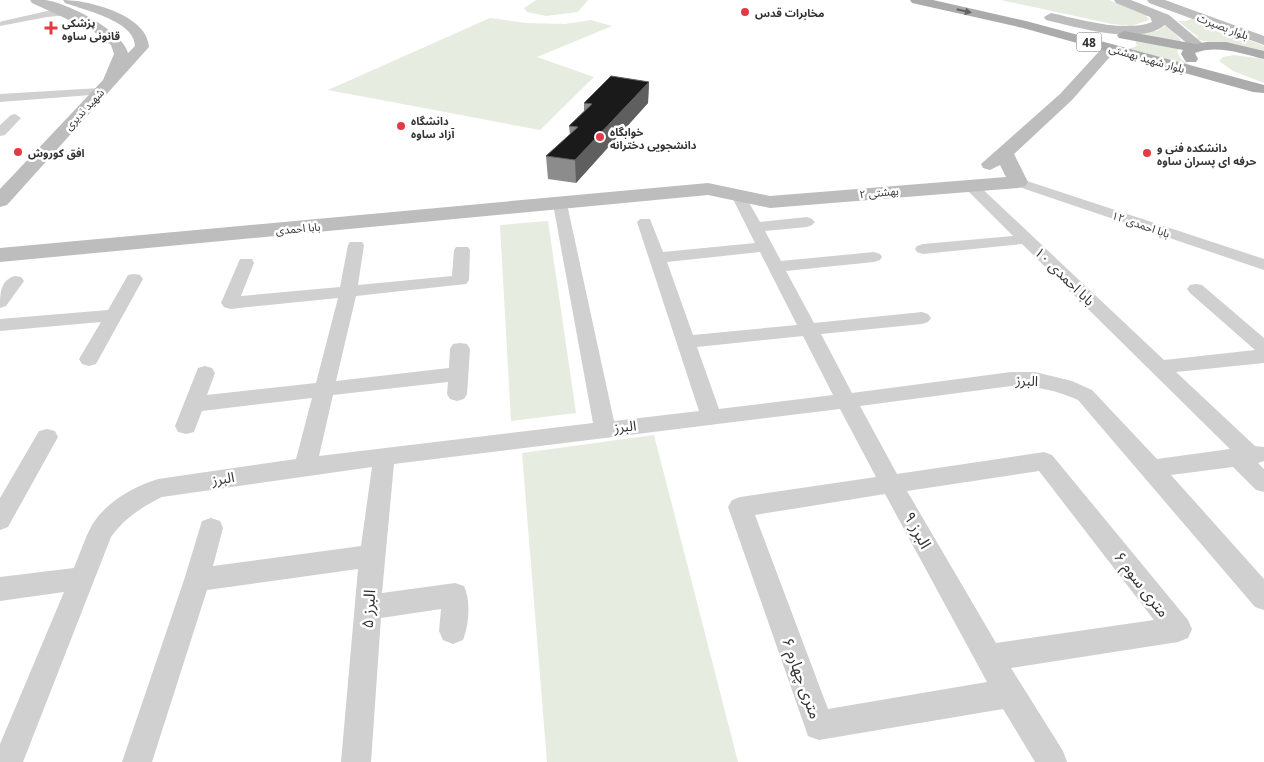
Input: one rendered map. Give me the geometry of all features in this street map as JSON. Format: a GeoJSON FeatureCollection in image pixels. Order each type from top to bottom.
{"type":"FeatureCollection","features":[{"type":"Feature","properties":{"kind":"main road","name":"بلوار شهید بهشتی"},"geometry":{"type":"LineString","coordinates":[[916,0],[1026,25],[1262,90]]}},
{"type":"Feature","properties":{"kind":"main road","name":"بلوار شهید بهشتی"},"geometry":{"type":"LineString","coordinates":[[968,0],[1121,34],[1198,47]]}},
{"type":"Feature","properties":{"kind":"main road"},"geometry":{"type":"LineString","coordinates":[[1110,48],[1129,44],[1121,34]]}},
{"type":"Feature","properties":{"kind":"main road","name":"48"},"geometry":{"type":"LineString","coordinates":[[1262,90],[1194,61],[1188,54],[1189,51],[1198,47],[1225,47],[1264,55]]}},
{"type":"Feature","properties":{"kind":"street","name":"بلوار بصیرت"},"geometry":{"type":"LineString","coordinates":[[1120,0],[1164,18],[1198,47]]}},
{"type":"Feature","properties":{"kind":"street","name":"بلوار بصیرت"},"geometry":{"type":"LineString","coordinates":[[1154,0],[1264,41]]}},
{"type":"Feature","properties":{"kind":"street"},"geometry":{"type":"LineString","coordinates":[[2,24],[38,11],[42,2]]}},
{"type":"Feature","properties":{"kind":"street","name":"شهید ندیری"},"geometry":{"type":"LineString","coordinates":[[0,201],[142,47],[141,36],[136,30],[122,21],[68,6],[42,2]]}},
{"type":"Feature","properties":{"kind":"street"},"geometry":{"type":"LineString","coordinates":[[1142,9],[1170,17],[1183,16],[1181,12],[1168,5]]}},
{"type":"Feature","properties":{"kind":"street"},"geometry":{"type":"LineString","coordinates":[[2,24],[68,6]]}},
{"type":"Feature","properties":{"kind":"street","name":"شهید ندیری"},"geometry":{"type":"LineString","coordinates":[[68,6],[109,35],[120,49],[121,54],[104,88]]}},
{"type":"Feature","properties":{"kind":"street"},"geometry":{"type":"LineString","coordinates":[[1051,18],[1104,26],[1142,29],[1159,24],[1156,15]]}},
{"type":"Feature","properties":{"kind":"street"},"geometry":{"type":"LineString","coordinates":[[966,185],[1066,97],[1110,48]]}},
{"type":"Feature","properties":{"kind":"street"},"geometry":{"type":"LineString","coordinates":[[0,98],[104,88]]}},
{"type":"Feature","properties":{"kind":"street"},"geometry":{"type":"LineString","coordinates":[[0,132],[15,118]]}},
{"type":"Feature","properties":{"kind":"street"},"geometry":{"type":"LineString","coordinates":[[1004,153],[1018,182]]}},
{"type":"Feature","properties":{"kind":"street","name":"بهشتی ۲"},"geometry":{"type":"LineString","coordinates":[[560,204],[708,189],[770,202],[1018,182]]}},
{"type":"Feature","properties":{"kind":"street","name":"بابا احمدی ۱۲"},"geometry":{"type":"LineString","coordinates":[[1018,182],[1264,265]]}},
{"type":"Feature","properties":{"kind":"street","name":"بابا احمدی ۱۰"},"geometry":{"type":"LineString","coordinates":[[966,185],[1027,239],[1250,455],[1264,484]]}},
{"type":"Feature","properties":{"kind":"street","name":"البرز ۹"},"geometry":{"type":"LineString","coordinates":[[738,195],[891,483],[1009,693],[1052,762]]}},
{"type":"Feature","properties":{"kind":"street"},"geometry":{"type":"LineString","coordinates":[[560,204],[605,428]]}},
{"type":"Feature","properties":{"kind":"street","name":"بابا احمدی"},"geometry":{"type":"LineString","coordinates":[[0,255],[560,204]]}},
{"type":"Feature","properties":{"kind":"street"},"geometry":{"type":"LineString","coordinates":[[645,222],[684,342],[711,416]]}},
{"type":"Feature","properties":{"kind":"street"},"geometry":{"type":"LineString","coordinates":[[755,227],[807,222]]}},
{"type":"Feature","properties":{"kind":"street"},"geometry":{"type":"LineString","coordinates":[[923,249],[1027,239]]}},
{"type":"Feature","properties":{"kind":"street"},"geometry":{"type":"LineString","coordinates":[[306,466],[348,291],[356,245]]}},
{"type":"Feature","properties":{"kind":"street"},"geometry":{"type":"LineString","coordinates":[[657,258],[765,247]]}},
{"type":"Feature","properties":{"kind":"street"},"geometry":{"type":"LineString","coordinates":[[246,263],[230,302],[460,280],[462,250]]}},
{"type":"Feature","properties":{"kind":"street"},"geometry":{"type":"LineString","coordinates":[[776,267],[874,257]]}},
{"type":"Feature","properties":{"kind":"street"},"geometry":{"type":"LineString","coordinates":[[89,359],[134,279]]}},
{"type":"Feature","properties":{"kind":"street"},"geometry":{"type":"LineString","coordinates":[[0,302],[15,281]]}},
{"type":"Feature","properties":{"kind":"street"},"geometry":{"type":"LineString","coordinates":[[1196,289],[1264,348]]}},
{"type":"Feature","properties":{"kind":"street"},"geometry":{"type":"LineString","coordinates":[[0,325],[114,315]]}},
{"type":"Feature","properties":{"kind":"street"},"geometry":{"type":"LineString","coordinates":[[684,342],[922,318]]}},
{"type":"Feature","properties":{"kind":"street"},"geometry":{"type":"LineString","coordinates":[[457,394],[460,349]]}},
{"type":"Feature","properties":{"kind":"street"},"geometry":{"type":"LineString","coordinates":[[1160,367],[1264,356]]}},
{"type":"Feature","properties":{"kind":"street"},"geometry":{"type":"LineString","coordinates":[[186,426],[205,373]]}},
{"type":"Feature","properties":{"kind":"street"},"geometry":{"type":"LineString","coordinates":[[194,404],[458,374]]}},
{"type":"Feature","properties":{"kind":"street","name":"البرز"},"geometry":{"type":"LineString","coordinates":[[8,762],[101,532],[110,517],[139,496],[158,488],[306,466],[605,428],[847,401],[1011,379],[1035,379],[1065,386],[1085,395],[1264,598]]}},
{"type":"Feature","properties":{"kind":"street"},"geometry":{"type":"LineString","coordinates":[[0,520],[7,494],[47,437]]}},
{"type":"Feature","properties":{"kind":"street"},"geometry":{"type":"LineString","coordinates":[[1152,469],[1250,455]]}},
{"type":"Feature","properties":{"kind":"street","name":"البرز ۵"},"geometry":{"type":"LineString","coordinates":[[356,762],[372,556],[384,457]]}},
{"type":"Feature","properties":{"kind":"street","name":"۶ متری سوم"},"geometry":{"type":"LineString","coordinates":[[891,483],[1044,461],[1178,629],[990,658]]}},
{"type":"Feature","properties":{"kind":"street","name":"۶ متری چهارم"},"geometry":{"type":"LineString","coordinates":[[891,483],[740,507],[819,725],[1009,693]]}},
{"type":"Feature","properties":{"kind":"street"},"geometry":{"type":"LineString","coordinates":[[138,762],[211,528]]}},
{"type":"Feature","properties":{"kind":"street"},"geometry":{"type":"LineString","coordinates":[[196,580],[372,556]]}},
{"type":"Feature","properties":{"kind":"street"},"geometry":{"type":"LineString","coordinates":[[0,589],[83,578]]}},
{"type":"Feature","properties":{"kind":"street"},"geometry":{"type":"LineString","coordinates":[[368,607],[455,595],[454,631]]}},
{"type":"Feature","properties":{"kind":"shaded area"},"geometry":{"type":"Polygon","coordinates":[[[536,0],[588,0],[578,12],[546,16],[527,12],[524,8],[536,0]]]}},
{"type":"Feature","properties":{"kind":"shaded area"},"geometry":{"type":"Polygon","coordinates":[[[1001,0],[1109,0],[1145,14],[1149,20],[1131,26],[1112,24],[1001,0]]]}},
{"type":"Feature","properties":{"kind":"shaded area"},"geometry":{"type":"Polygon","coordinates":[[[490,18],[526,23],[565,24],[591,20],[612,26],[537,57],[594,77],[540,130],[328,90],[490,18]]]}},
{"type":"Feature","properties":{"kind":"shaded area"},"geometry":{"type":"Polygon","coordinates":[[[1193,18],[1264,46],[1264,52],[1199,40],[1197,36],[1178,21],[1186,21],[1193,18]]]}},
{"type":"Feature","properties":{"kind":"shaded area"},"geometry":{"type":"Polygon","coordinates":[[[1167,25],[1181,40],[1179,42],[1125,32],[1157,31],[1167,25]]]}},
{"type":"Feature","properties":{"kind":"shaded area"},"geometry":{"type":"Polygon","coordinates":[[[1135,40],[1181,48],[1177,51],[1181,59],[1196,69],[1128,49],[1137,46],[1135,40]]]}},
{"type":"Feature","properties":{"kind":"shaded area"},"geometry":{"type":"Polygon","coordinates":[[[1234,55],[1264,59],[1264,83],[1233,71],[1219,61],[1223,57],[1234,55]]]}},
{"type":"Feature","properties":{"kind":"shaded area"},"geometry":{"type":"Polygon","coordinates":[[[548,221],[576,413],[511,421],[500,225],[548,221]]]}},
{"type":"Feature","properties":{"kind":"shaded area"},"geometry":{"type":"Polygon","coordinates":[[[654,435],[738,762],[547,762],[522,453],[654,435]]]}},
{"type":"Feature","properties":{"kind":"building"},"geometry":{"type":"Polygon","coordinates":[[[611,76],[649,82],[575,160],[546,156],[578,127],[569,126],[592,104],[584,103],[611,76]]]}},
{"type":"Feature","properties":{"kind":"place","name":"مخابرات قدس"},"geometry":{"type":"Point","coordinates":[745,12]}},
{"type":"Feature","properties":{"kind":"place","name":"پزشکی قانونی ساوه"},"geometry":{"type":"Point","coordinates":[51,28]}},
{"type":"Feature","properties":{"kind":"place","name":"دانشگاه آزاد ساوه"},"geometry":{"type":"Point","coordinates":[401,126]}},
{"type":"Feature","properties":{"kind":"place","name":"خوابگاه دانشجویی دخترانه"},"geometry":{"type":"Point","coordinates":[600,137]}},
{"type":"Feature","properties":{"kind":"place","name":"افق کوروش"},"geometry":{"type":"Point","coordinates":[18,152]}},
{"type":"Feature","properties":{"kind":"place","name":"دانشکده فنی و حرفه ای پسران ساوه"},"geometry":{"type":"Point","coordinates":[1147,153]}}]}
